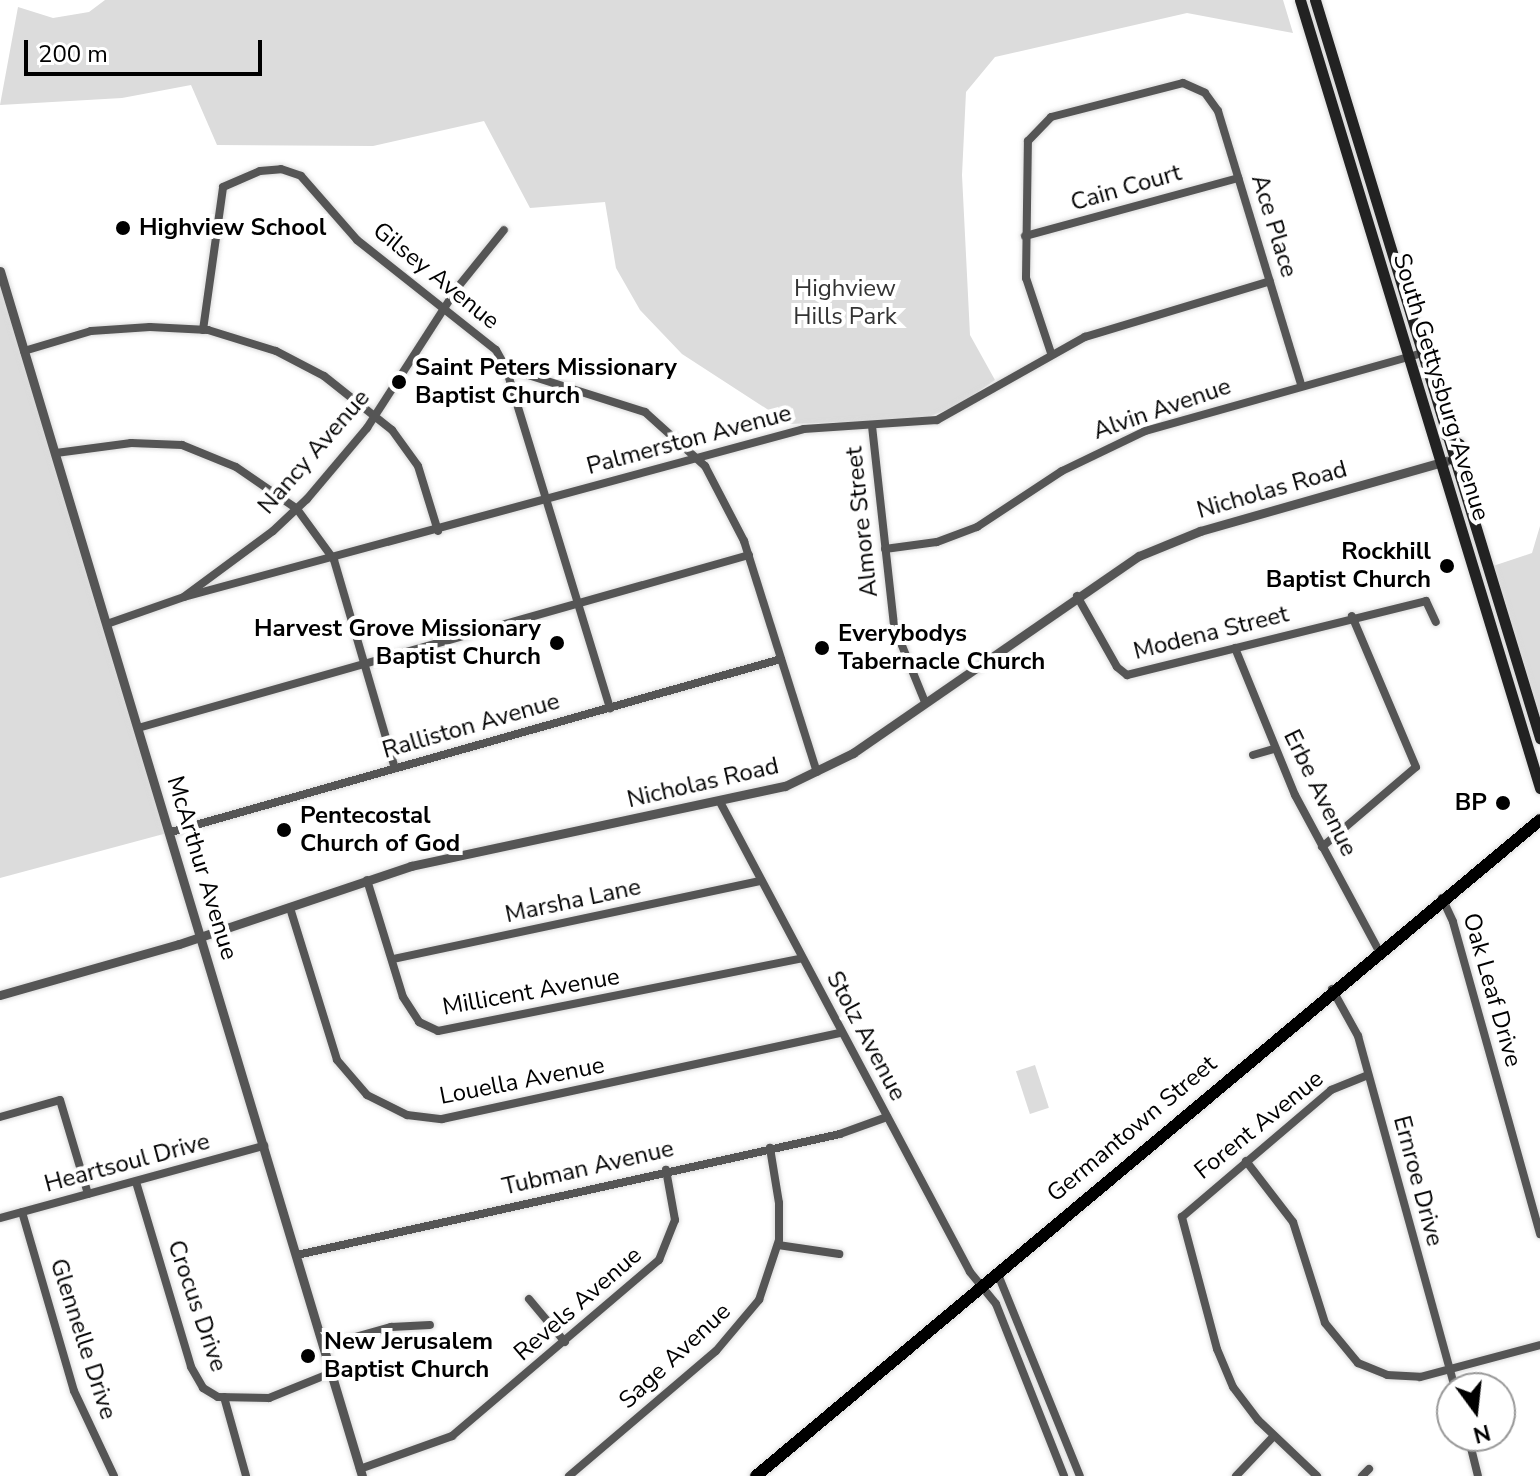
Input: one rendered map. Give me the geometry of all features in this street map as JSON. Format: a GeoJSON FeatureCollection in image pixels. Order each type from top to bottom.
{"type":"FeatureCollection","features":[{"type":"Feature","properties":{"kind":"main road","name":"South Gettysburg Avenue"},"geometry":{"type":"LineString","coordinates":[[1300,0],[1408,357],[1447,461],[1540,738]]}},
{"type":"Feature","properties":{"kind":"main road","name":"South Gettysburg Avenue"},"geometry":{"type":"LineString","coordinates":[[1315,0],[1446,435],[1459,444],[1459,454],[1447,461]]}},
{"type":"Feature","properties":{"kind":"main road","name":"South Gettysburg Avenue"},"geometry":{"type":"LineString","coordinates":[[1447,461],[1540,788]]}},
{"type":"Feature","properties":{"kind":"main road","name":"Germantown Street"},"geometry":{"type":"LineString","coordinates":[[756,1476],[1332,989],[1540,820]]}},
{"type":"Feature","properties":{"kind":"main road"},"geometry":{"type":"LineString","coordinates":[[1515,839],[1540,834]]}},
{"type":"Feature","properties":{"kind":"street","name":"Ace Place"},"geometry":{"type":"LineString","coordinates":[[1025,236],[1024,155],[1031,135],[1046,120],[1163,85],[1194,87],[1215,106],[1301,385]]}},
{"type":"Feature","properties":{"kind":"street","name":"Gilsey Avenue"},"geometry":{"type":"LineString","coordinates":[[203,330],[220,193],[237,178],[273,169],[297,173],[357,240],[446,306],[496,350],[506,368]]}},
{"type":"Feature","properties":{"kind":"street","name":"Cain Court"},"geometry":{"type":"LineString","coordinates":[[1025,236],[1238,178]]}},
{"type":"Feature","properties":{"kind":"street","name":"Nancy Avenue"},"geometry":{"type":"LineString","coordinates":[[184,597],[297,509],[376,415],[446,306],[504,230]]}},
{"type":"Feature","properties":{"kind":"street"},"geometry":{"type":"LineString","coordinates":[[1025,236],[1030,301],[1051,353]]}},
{"type":"Feature","properties":{"kind":"street","name":"McArthur Avenue"},"geometry":{"type":"LineString","coordinates":[[0,271],[361,1472]]}},
{"type":"Feature","properties":{"kind":"street","name":"Palmerston Avenue"},"geometry":{"type":"LineString","coordinates":[[107,624],[184,597],[334,560],[804,429],[922,424],[952,414],[1051,353],[1129,321],[1270,281]]}},
{"type":"Feature","properties":{"kind":"street"},"geometry":{"type":"LineString","coordinates":[[24,351],[104,329],[203,330],[288,357],[376,415],[418,466],[438,531]]}},
{"type":"Feature","properties":{"kind":"street","name":"Alvin Avenue"},"geometry":{"type":"LineString","coordinates":[[885,549],[937,542],[977,527],[1083,459],[1145,431],[1422,353]]}},
{"type":"Feature","properties":{"kind":"street"},"geometry":{"type":"LineString","coordinates":[[506,368],[632,406],[667,428],[698,459],[732,513],[749,555],[817,772]]}},
{"type":"Feature","properties":{"kind":"street"},"geometry":{"type":"LineString","coordinates":[[506,368],[610,708]]}},
{"type":"Feature","properties":{"kind":"street","name":"Almore Street"},"geometry":{"type":"LineString","coordinates":[[872,426],[896,636],[925,702]]}},
{"type":"Feature","properties":{"kind":"street"},"geometry":{"type":"LineString","coordinates":[[56,453],[131,443],[182,445],[246,473],[297,509],[334,560],[367,663],[395,768]]}},
{"type":"Feature","properties":{"kind":"street","name":"Nicholas Road"},"geometry":{"type":"LineString","coordinates":[[0,995],[201,936],[367,880],[720,802],[817,772],[1139,556],[1178,538],[1447,461]]}},
{"type":"Feature","properties":{"kind":"street"},"geometry":{"type":"LineString","coordinates":[[138,728],[749,555]]}},
{"type":"Feature","properties":{"kind":"street","name":"Modena Street"},"geometry":{"type":"LineString","coordinates":[[1077,596],[1125,674],[1352,616],[1426,601],[1436,622]]}},
{"type":"Feature","properties":{"kind":"street"},"geometry":{"type":"LineString","coordinates":[[1322,847],[1414,772],[1417,763],[1352,616]]}},
{"type":"Feature","properties":{"kind":"street","name":"Erbe Avenue"},"geometry":{"type":"LineString","coordinates":[[1235,648],[1274,749],[1322,847],[1379,951]]}},
{"type":"Feature","properties":{"kind":"street","name":"Ralliston Avenue"},"geometry":{"type":"LineString","coordinates":[[171,832],[781,659]]}},
{"type":"Feature","properties":{"kind":"street"},"geometry":{"type":"LineString","coordinates":[[1253,755],[1274,749]]}},
{"type":"Feature","properties":{"kind":"street","name":"Stolz Avenue"},"geometry":{"type":"LineString","coordinates":[[720,802],[979,1287],[996,1304],[1064,1476]]}},
{"type":"Feature","properties":{"kind":"street","name":"Millicent Avenue"},"geometry":{"type":"LineString","coordinates":[[367,880],[412,1013],[428,1027],[449,1032],[802,958]]}},
{"type":"Feature","properties":{"kind":"street","name":"Marsha Lane"},"geometry":{"type":"LineString","coordinates":[[393,959],[761,881]]}},
{"type":"Feature","properties":{"kind":"street","name":"Oak Leaf Drive"},"geometry":{"type":"LineString","coordinates":[[1442,898],[1456,933],[1540,1234]]}},
{"type":"Feature","properties":{"kind":"street","name":"Louella Avenue"},"geometry":{"type":"LineString","coordinates":[[290,908],[337,1060],[367,1095],[407,1115],[442,1119],[841,1033]]}},
{"type":"Feature","properties":{"kind":"street","name":"Ernroe Drive"},"geometry":{"type":"LineString","coordinates":[[1332,989],[1354,1024],[1450,1371]]}},
{"type":"Feature","properties":{"kind":"street","name":"Forent Avenue"},"geometry":{"type":"LineString","coordinates":[[1274,1436],[1226,1372],[1182,1217],[1331,1090],[1368,1075]]}},
{"type":"Feature","properties":{"kind":"street"},"geometry":{"type":"LineString","coordinates":[[0,1117],[60,1100],[88,1194]]}},
{"type":"Feature","properties":{"kind":"street","name":"Tubman Avenue"},"geometry":{"type":"LineString","coordinates":[[297,1255],[666,1170],[840,1134],[887,1117]]}},
{"type":"Feature","properties":{"kind":"street","name":"Heartsoul Drive"},"geometry":{"type":"LineString","coordinates":[[0,1218],[264,1146]]}},
{"type":"Feature","properties":{"kind":"street","name":"Sage Avenue"},"geometry":{"type":"LineString","coordinates":[[569,1476],[740,1327],[764,1289],[778,1245],[779,1203],[770,1148]]}},
{"type":"Feature","properties":{"kind":"street"},"geometry":{"type":"LineString","coordinates":[[1246,1161],[1293,1222],[1325,1323],[1343,1350],[1365,1367],[1394,1377],[1450,1371],[1540,1345]]}},
{"type":"Feature","properties":{"kind":"street","name":"Revels Avenue"},"geometry":{"type":"LineString","coordinates":[[361,1472],[452,1436],[663,1255],[675,1213],[666,1170]]}},
{"type":"Feature","properties":{"kind":"street","name":"Crocus Drive"},"geometry":{"type":"LineString","coordinates":[[136,1182],[195,1379],[210,1394],[224,1397],[246,1476]]}},
{"type":"Feature","properties":{"kind":"street","name":"Glennelle Drive"},"geometry":{"type":"LineString","coordinates":[[22,1212],[74,1391],[114,1476]]}},
{"type":"Feature","properties":{"kind":"street"},"geometry":{"type":"LineString","coordinates":[[778,1245],[839,1254]]}},
{"type":"Feature","properties":{"kind":"street"},"geometry":{"type":"LineString","coordinates":[[997,1272],[1080,1476]]}},
{"type":"Feature","properties":{"kind":"street"},"geometry":{"type":"LineString","coordinates":[[529,1299],[565,1342]]}},
{"type":"Feature","properties":{"kind":"street"},"geometry":{"type":"LineString","coordinates":[[323,1346],[391,1327],[430,1325]]}},
{"type":"Feature","properties":{"kind":"street"},"geometry":{"type":"LineString","coordinates":[[224,1397],[280,1395],[331,1373]]}},
{"type":"Feature","properties":{"kind":"street"},"geometry":{"type":"LineString","coordinates":[[1236,1476],[1274,1436],[1317,1476]]}},
{"type":"Feature","properties":{"kind":"street"},"geometry":{"type":"LineString","coordinates":[[1472,1452],[1478,1476]]}},
{"type":"Feature","properties":{"kind":"green space","name":"Highview Hills Park"},"geometry":{"type":"Polygon","coordinates":[[[105,0],[1283,0],[1293,33],[1187,13],[995,57],[966,92],[962,175],[970,335],[995,380],[959,405],[923,419],[790,424],[682,354],[640,310],[616,268],[605,202],[530,208],[484,121],[373,146],[217,145],[191,85],[122,98],[0,105],[18,7],[53,18],[89,12],[105,0]]]}},
{"type":"Feature","properties":{"kind":"green space"},"geometry":{"type":"Polygon","coordinates":[[[0,271],[171,832],[0,878],[0,271]]]}},
{"type":"Feature","properties":{"kind":"green space"},"geometry":{"type":"Polygon","coordinates":[[[1540,526],[1540,733],[1487,568],[1532,553],[1540,526]]]}},
{"type":"Feature","properties":{"kind":"green space"},"geometry":{"type":"Polygon","coordinates":[[[1035,1065],[1049,1108],[1030,1114],[1016,1071],[1035,1065]]]}},
{"type":"Feature","properties":{"kind":"place","name":"Highview School"},"geometry":{"type":"Point","coordinates":[123,228]}},
{"type":"Feature","properties":{"kind":"place","name":"Saint Peters Missionary Baptist Church"},"geometry":{"type":"Point","coordinates":[399,382]}},
{"type":"Feature","properties":{"kind":"place","name":"Rockhill Baptist Church"},"geometry":{"type":"Point","coordinates":[1447,566]}},
{"type":"Feature","properties":{"kind":"place","name":"Harvest Grove Missionary Baptist Church"},"geometry":{"type":"Point","coordinates":[557,643]}},
{"type":"Feature","properties":{"kind":"place","name":"Everybodys Tabernacle Church"},"geometry":{"type":"Point","coordinates":[822,648]}},
{"type":"Feature","properties":{"kind":"place","name":"BP"},"geometry":{"type":"Point","coordinates":[1503,803]}},
{"type":"Feature","properties":{"kind":"place","name":"Pentecostal Church of God"},"geometry":{"type":"Point","coordinates":[284,830]}},
{"type":"Feature","properties":{"kind":"place","name":"New Jerusalem Baptist Church"},"geometry":{"type":"Point","coordinates":[308,1356]}}]}
